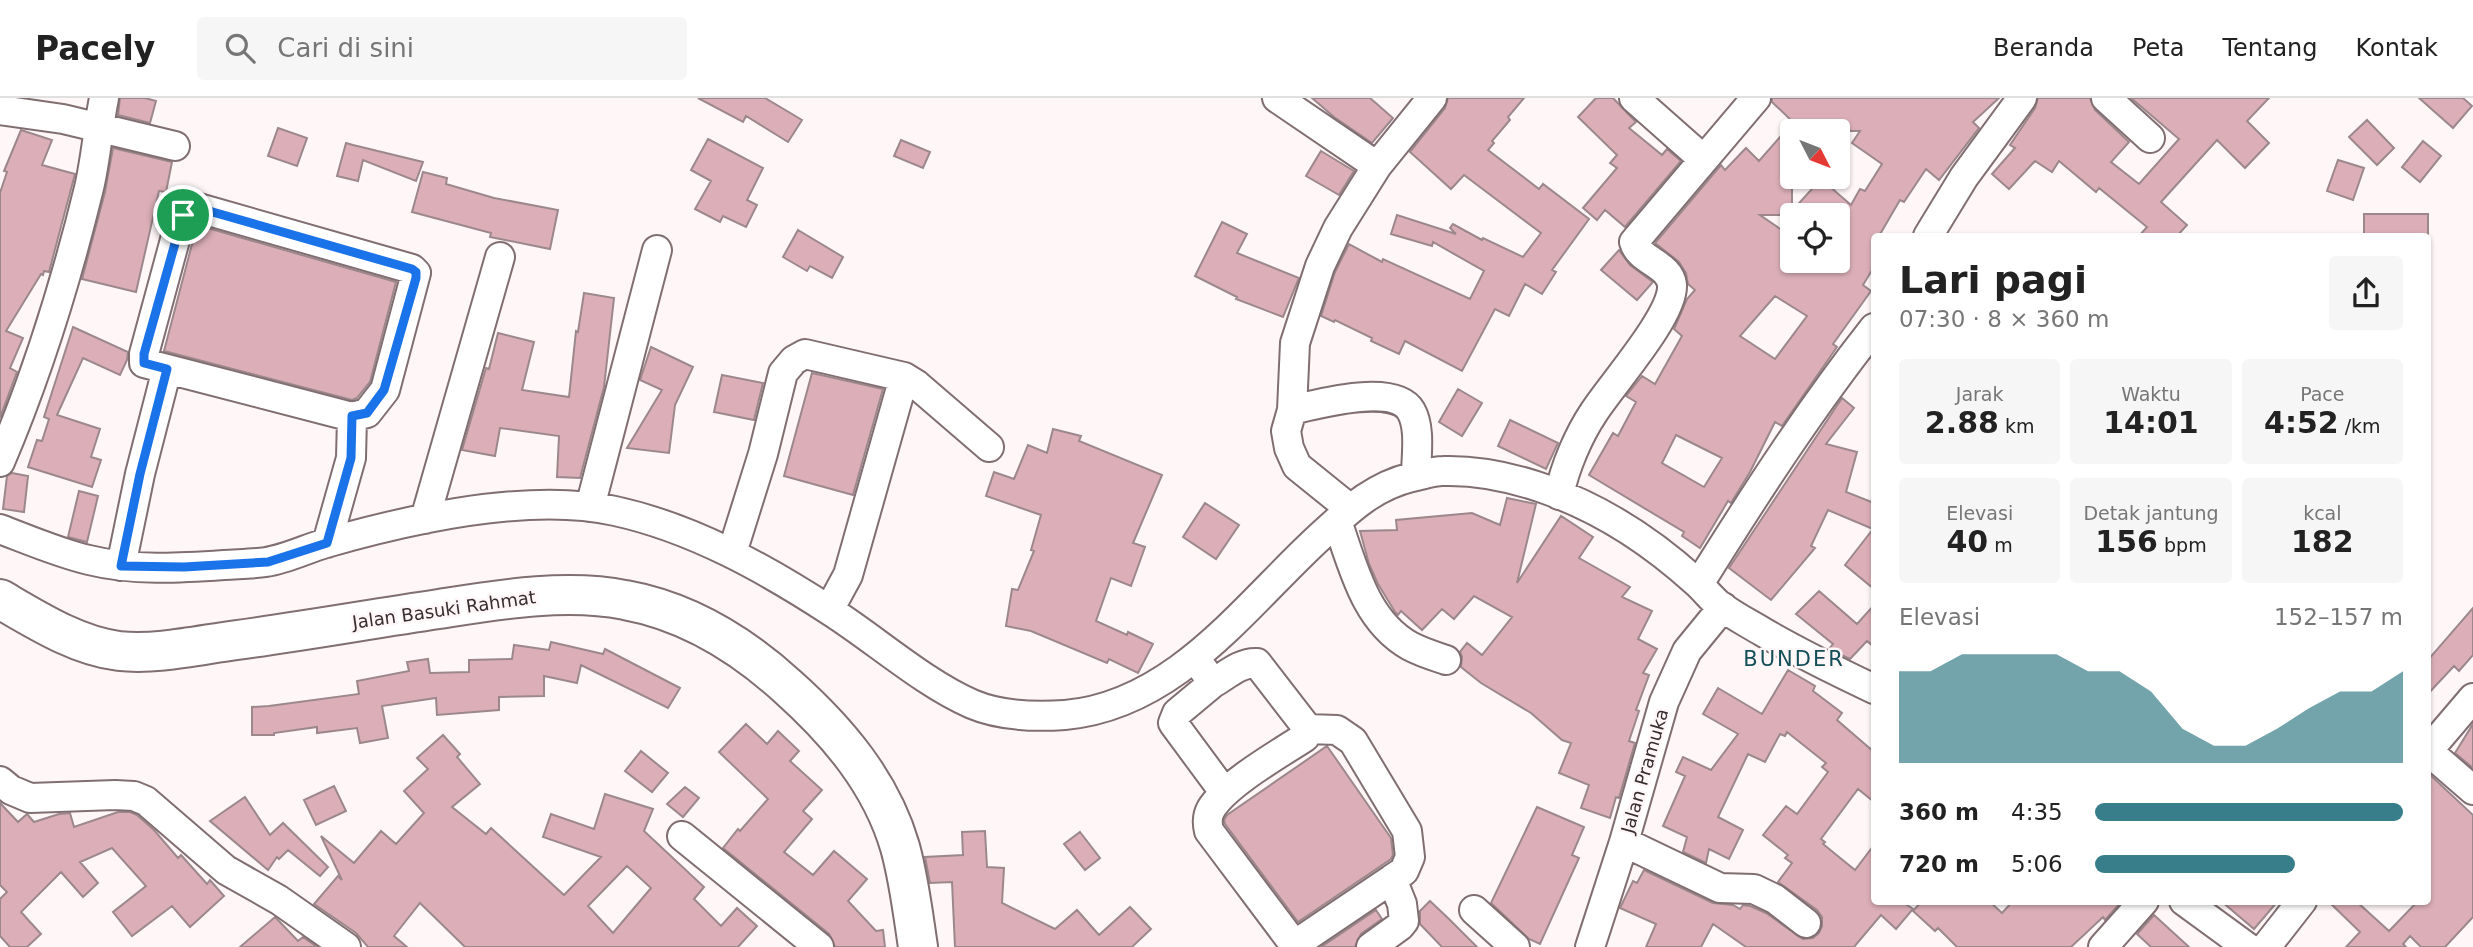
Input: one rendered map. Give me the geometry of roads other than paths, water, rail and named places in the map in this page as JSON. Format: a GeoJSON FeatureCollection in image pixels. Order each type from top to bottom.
{"type":"FeatureCollection","features":[{"type":"Feature","properties":{"kind":"highway","name":"Jalan Basuki Rahmat"},"geometry":{"type":"LineString","coordinates":[[0,599],[90,644],[118,651],[250,638],[510,598],[571,596],[623,599],[672,613],[704,627],[742,650],[772,673],[819,715],[853,755],[884,804],[900,846],[918,947]]}},
{"type":"Feature","properties":{"kind":"street"},"geometry":{"type":"LineString","coordinates":[[0,462],[50,333],[89,185],[104,98]]}},
{"type":"Feature","properties":{"kind":"street"},"geometry":{"type":"LineString","coordinates":[[1277,98],[1377,166]]}},
{"type":"Feature","properties":{"kind":"street"},"geometry":{"type":"LineString","coordinates":[[1433,98],[1377,166],[1338,228],[1320,266],[1295,343],[1292,410],[1286,431],[1289,448],[1297,466],[1343,515],[1356,576],[1371,609],[1393,634],[1410,646],[1446,660]]}},
{"type":"Feature","properties":{"kind":"street"},"geometry":{"type":"LineString","coordinates":[[1634,98],[1703,159]]}},
{"type":"Feature","properties":{"kind":"street"},"geometry":{"type":"LineString","coordinates":[[1559,495],[1563,474],[1592,414],[1662,316],[1672,288],[1668,274],[1637,249],[1634,242],[1756,98]]}},
{"type":"Feature","properties":{"kind":"street"},"geometry":{"type":"LineString","coordinates":[[1930,233],[1964,177],[2022,98]]}},
{"type":"Feature","properties":{"kind":"street"},"geometry":{"type":"LineString","coordinates":[[2106,98],[2150,138]]}},
{"type":"Feature","properties":{"kind":"street"},"geometry":{"type":"LineString","coordinates":[[1,114],[23,112],[175,146]]}},
{"type":"Feature","properties":{"kind":"street"},"geometry":{"type":"LineString","coordinates":[[187,208],[204,208],[416,272],[384,390],[367,413],[352,416],[167,369],[144,363],[144,354],[187,208]]}},
{"type":"Feature","properties":{"kind":"street"},"geometry":{"type":"LineString","coordinates":[[590,507],[657,250]]}},
{"type":"Feature","properties":{"kind":"street"},"geometry":{"type":"LineString","coordinates":[[425,519],[500,257]]}},
{"type":"Feature","properties":{"kind":"street"},"geometry":{"type":"LineString","coordinates":[[1699,584],[1762,484],[1841,369],[1871,332]]}},
{"type":"Feature","properties":{"kind":"street"},"geometry":{"type":"LineString","coordinates":[[732,553],[763,454],[783,373],[794,359],[805,354],[904,377],[989,447]]}},
{"type":"Feature","properties":{"kind":"street"},"geometry":{"type":"LineString","coordinates":[[121,566],[140,474],[167,369]]}},
{"type":"Feature","properties":{"kind":"street"},"geometry":{"type":"LineString","coordinates":[[829,610],[848,575],[904,377]]}},
{"type":"Feature","properties":{"kind":"street"},"geometry":{"type":"LineString","coordinates":[[1292,410],[1372,396],[1398,401],[1410,409],[1414,422],[1416,476]]}},
{"type":"Feature","properties":{"kind":"street"},"geometry":{"type":"LineString","coordinates":[[327,543],[351,458],[352,416]]}},
{"type":"Feature","properties":{"kind":"street"},"geometry":{"type":"LineString","coordinates":[[0,529],[85,560],[121,566],[184,567],[268,562],[327,543],[425,519],[505,508],[563,505],[590,507],[651,520],[732,553],[829,610],[942,688],[976,706],[1006,713],[1067,715],[1102,708],[1136,695],[1170,676],[1215,641],[1290,563],[1368,494],[1397,481],[1440,470],[1485,474],[1546,489],[1619,522],[1699,584],[1723,607],[1809,659],[1871,688]]}},
{"type":"Feature","properties":{"kind":"street","name":"Jalan Pramuka"},"geometry":{"type":"LineString","coordinates":[[1590,947],[1624,842],[1664,702],[1676,672],[1692,645],[1723,607]]}},
{"type":"Feature","properties":{"kind":"street"},"geometry":{"type":"LineString","coordinates":[[1194,658],[1213,683]]}},
{"type":"Feature","properties":{"kind":"street"},"geometry":{"type":"LineString","coordinates":[[1224,792],[1173,723],[1177,713],[1213,683],[1238,668],[1257,663],[1308,729]]}},
{"type":"Feature","properties":{"kind":"street"},"geometry":{"type":"LineString","coordinates":[[2431,747],[2473,698]]}},
{"type":"Feature","properties":{"kind":"street"},"geometry":{"type":"LineString","coordinates":[[1308,729],[1338,730],[1353,741],[1407,831],[1410,858],[1404,871],[1295,946],[1209,831],[1208,818],[1210,810],[1224,792],[1305,737],[1308,729]]}},
{"type":"Feature","properties":{"kind":"street"},"geometry":{"type":"LineString","coordinates":[[2431,754],[2473,790]]}},
{"type":"Feature","properties":{"kind":"street"},"geometry":{"type":"LineString","coordinates":[[0,781],[11,790],[30,798],[115,795],[134,796],[146,801],[226,870],[279,900],[346,947]]}},
{"type":"Feature","properties":{"kind":"street"},"geometry":{"type":"LineString","coordinates":[[681,836],[819,947]]}},
{"type":"Feature","properties":{"kind":"street"},"geometry":{"type":"LineString","coordinates":[[1624,842],[1720,888],[1754,889],[1776,899],[1806,923]]}},
{"type":"Feature","properties":{"kind":"street"},"geometry":{"type":"LineString","coordinates":[[1371,947],[1400,926],[1404,920],[1402,904],[1392,879]]}},
{"type":"Feature","properties":{"kind":"street"},"geometry":{"type":"LineString","coordinates":[[2103,947],[2140,905]]}},
{"type":"Feature","properties":{"kind":"street"},"geometry":{"type":"LineString","coordinates":[[2189,905],[2247,947]]}},
{"type":"Feature","properties":{"kind":"street"},"geometry":{"type":"LineString","coordinates":[[2266,947],[2299,905]]}},
{"type":"Feature","properties":{"kind":"street"},"geometry":{"type":"LineString","coordinates":[[1474,910],[1515,947]]}},
{"type":"Feature","properties":{"kind":"district","name":"BUNDER"},"geometry":{"type":"Point","coordinates":[1794,659]}}]}
